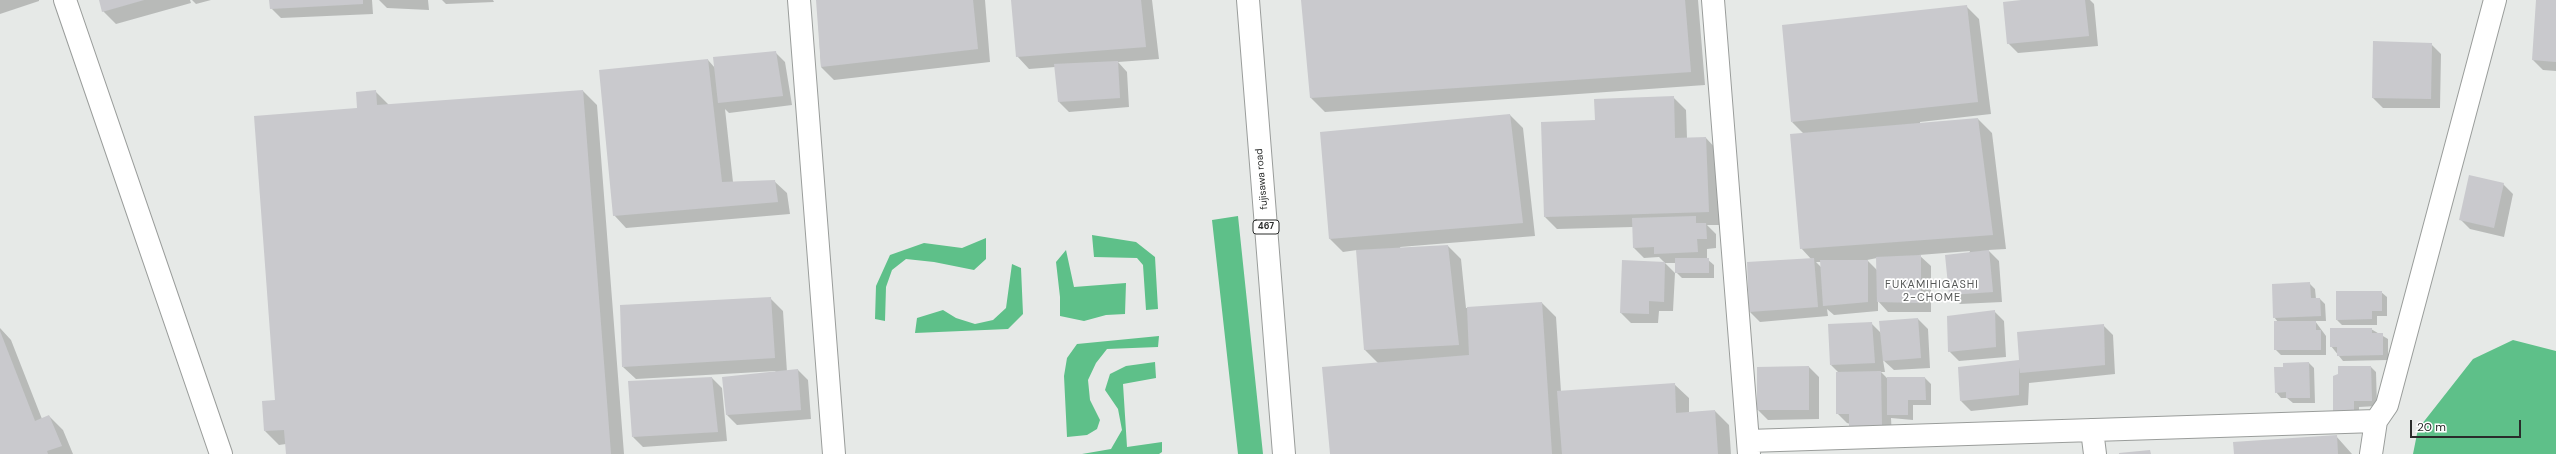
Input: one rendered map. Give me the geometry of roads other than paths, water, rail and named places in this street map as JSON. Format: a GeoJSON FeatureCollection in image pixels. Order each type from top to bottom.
{"type":"FeatureCollection","features":[{"type":"Feature","properties":{"kind":"main road"},"geometry":{"type":"LineString","coordinates":[[66,0],[221,454]]}},
{"type":"Feature","properties":{"kind":"main road"},"geometry":{"type":"LineString","coordinates":[[799,0],[834,454]]}},
{"type":"Feature","properties":{"kind":"main road","name":"fujisawa road"},"geometry":{"type":"LineString","coordinates":[[1248,0],[1284,454]]}},
{"type":"Feature","properties":{"kind":"main road"},"geometry":{"type":"LineString","coordinates":[[1713,0],[1749,448],[2092,430],[2376,421]]}},
{"type":"Feature","properties":{"kind":"main road"},"geometry":{"type":"LineString","coordinates":[[2371,454],[2376,421],[2387,405],[2495,0]]}},
{"type":"Feature","properties":{"kind":"main road"},"geometry":{"type":"LineString","coordinates":[[2092,430],[2094,454]]}},
{"type":"Feature","properties":{"kind":"district","name":"FUKAMIHIGASHI 2-CHOME"},"geometry":{"type":"Point","coordinates":[1932,291]}}]}
